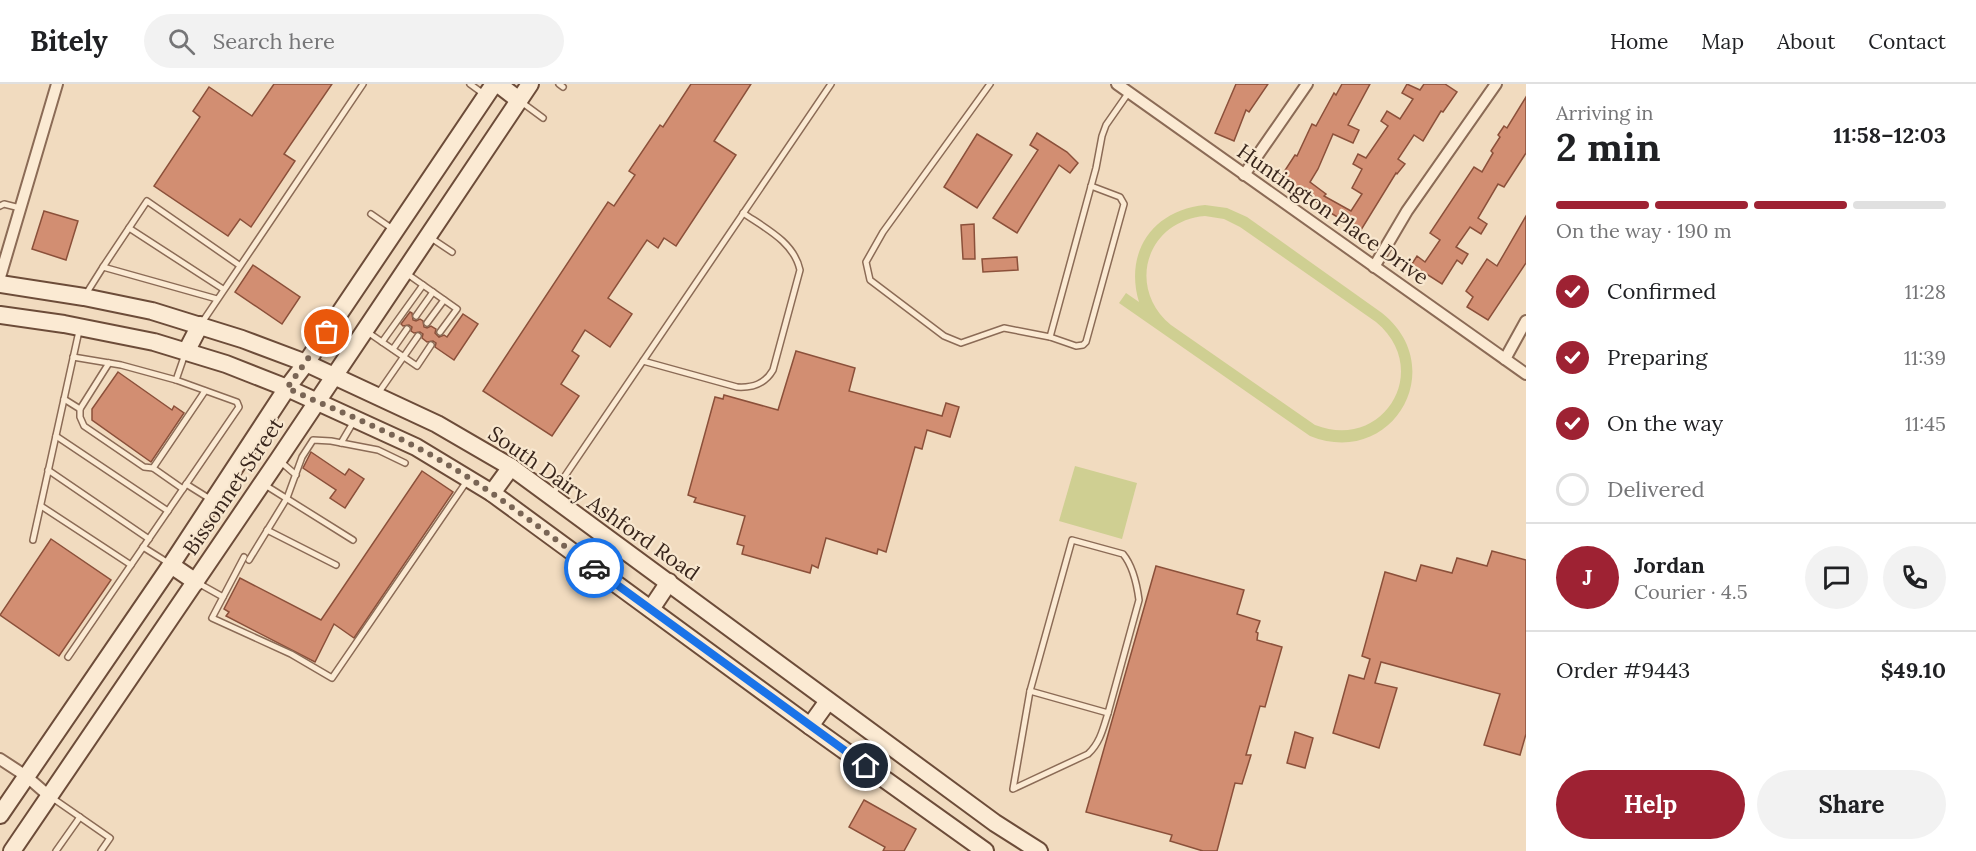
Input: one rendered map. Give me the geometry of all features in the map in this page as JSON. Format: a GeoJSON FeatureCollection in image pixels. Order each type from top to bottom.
{"type":"FeatureCollection","features":[{"type":"Feature","properties":{"kind":"main road","name":"Bissonnet Street"},"geometry":{"type":"LineString","coordinates":[[12,851],[196,582],[530,84]]}},
{"type":"Feature","properties":{"kind":"main road"},"geometry":{"type":"LineString","coordinates":[[493,88],[519,100]]}},
{"type":"Feature","properties":{"kind":"main road","name":"Bissonnet Street"},"geometry":{"type":"LineString","coordinates":[[0,815],[171,565],[287,388],[493,88]]}},
{"type":"Feature","properties":{"kind":"main road","name":"South Dairy Ashford Road"},"geometry":{"type":"LineString","coordinates":[[0,284],[84,297],[152,311],[200,325],[306,363],[437,424],[511,467],[995,824],[1040,851]]}},
{"type":"Feature","properties":{"kind":"main road"},"geometry":{"type":"LineString","coordinates":[[0,315],[80,327],[154,342],[186,352],[252,373],[416,447],[492,493],[982,849],[995,824]]}},
{"type":"Feature","properties":{"kind":"main road"},"geometry":{"type":"LineString","coordinates":[[186,352],[200,325]]}},
{"type":"Feature","properties":{"kind":"main road"},"geometry":{"type":"LineString","coordinates":[[492,493],[511,467]]}},
{"type":"Feature","properties":{"kind":"main road"},"geometry":{"type":"LineString","coordinates":[[171,565],[196,582]]}},
{"type":"Feature","properties":{"kind":"main road"},"geometry":{"type":"LineString","coordinates":[[651,609],[669,582]]}},
{"type":"Feature","properties":{"kind":"main road"},"geometry":{"type":"LineString","coordinates":[[810,726],[828,700]]}},
{"type":"Feature","properties":{"kind":"street"},"geometry":{"type":"LineString","coordinates":[[0,277],[4,252],[20,208],[57,84]]}},
{"type":"Feature","properties":{"kind":"street","name":"Huntington Place Drive"},"geometry":{"type":"LineString","coordinates":[[1118,84],[1526,374]]}},
{"type":"Feature","properties":{"kind":"street"},"geometry":{"type":"LineString","coordinates":[[1244,175],[1307,84]]}},
{"type":"Feature","properties":{"kind":"street"},"geometry":{"type":"LineString","coordinates":[[1374,267],[1407,211],[1496,84]]}},
{"type":"Feature","properties":{"kind":"street"},"geometry":{"type":"LineString","coordinates":[[1505,359],[1526,321]]}},
{"type":"Feature","properties":{"kind":"street"},"geometry":{"type":"LineString","coordinates":[[0,759],[26,776],[49,796]]}},
{"type":"Feature","properties":{"kind":"lane"},"geometry":{"type":"LineString","coordinates":[[200,325],[363,84]]}},
{"type":"Feature","properties":{"kind":"lane"},"geometry":{"type":"LineString","coordinates":[[470,84],[493,88]]}},
{"type":"Feature","properties":{"kind":"lane"},"geometry":{"type":"LineString","coordinates":[[551,496],[831,84]]}},
{"type":"Feature","properties":{"kind":"lane"},"geometry":{"type":"LineString","coordinates":[[990,84],[883,232],[866,262],[870,280],[944,336],[961,342],[1004,328],[1076,346],[1083,345],[1086,342],[1124,204],[1120,196],[1091,186]]}},
{"type":"Feature","properties":{"kind":"lane"},"geometry":{"type":"LineString","coordinates":[[1050,338],[1091,186],[1102,136],[1106,125],[1129,92]]}},
{"type":"Feature","properties":{"kind":"lane"},"geometry":{"type":"LineString","coordinates":[[519,100],[543,118]]}},
{"type":"Feature","properties":{"kind":"lane"},"geometry":{"type":"LineString","coordinates":[[84,297],[147,201],[239,265]]}},
{"type":"Feature","properties":{"kind":"lane"},"geometry":{"type":"LineString","coordinates":[[0,206],[4,204],[20,208]]}},
{"type":"Feature","properties":{"kind":"lane"},"geometry":{"type":"LineString","coordinates":[[643,361],[737,387],[748,388],[768,378],[773,370],[800,270],[798,260],[783,241],[743,213]]}},
{"type":"Feature","properties":{"kind":"lane"},"geometry":{"type":"LineString","coordinates":[[371,214],[395,230]]}},
{"type":"Feature","properties":{"kind":"lane"},"geometry":{"type":"LineString","coordinates":[[129,228],[223,289]]}},
{"type":"Feature","properties":{"kind":"lane"},"geometry":{"type":"LineString","coordinates":[[428,236],[452,252]]}},
{"type":"Feature","properties":{"kind":"lane"},"geometry":{"type":"LineString","coordinates":[[103,267],[217,299]]}},
{"type":"Feature","properties":{"kind":"lane"},"geometry":{"type":"LineString","coordinates":[[404,272],[457,309],[440,333]]}},
{"type":"Feature","properties":{"kind":"lane"},"geometry":{"type":"LineString","coordinates":[[382,342],[423,285]]}},
{"type":"Feature","properties":{"kind":"lane"},"geometry":{"type":"LineString","coordinates":[[416,316],[434,292]]}},
{"type":"Feature","properties":{"kind":"lane"},"geometry":{"type":"LineString","coordinates":[[427,323],[444,300]]}},
{"type":"Feature","properties":{"kind":"lane"},"geometry":{"type":"LineString","coordinates":[[33,540],[80,327]]}},
{"type":"Feature","properties":{"kind":"lane"},"geometry":{"type":"LineString","coordinates":[[393,349],[407,329]]}},
{"type":"Feature","properties":{"kind":"lane"},"geometry":{"type":"LineString","coordinates":[[364,330],[417,366],[431,345]]}},
{"type":"Feature","properties":{"kind":"lane"},"geometry":{"type":"LineString","coordinates":[[376,396],[418,336]]}},
{"type":"Feature","properties":{"kind":"lane"},"geometry":{"type":"LineString","coordinates":[[176,380],[186,352]]}},
{"type":"Feature","properties":{"kind":"lane"},"geometry":{"type":"LineString","coordinates":[[68,657],[239,407],[237,402],[176,380],[109,363],[73,357]]}},
{"type":"Feature","properties":{"kind":"lane"},"geometry":{"type":"LineString","coordinates":[[109,363],[80,409],[80,417],[84,426],[144,467],[153,468],[213,500]]}},
{"type":"Feature","properties":{"kind":"lane"},"geometry":{"type":"LineString","coordinates":[[153,468],[205,391]]}},
{"type":"Feature","properties":{"kind":"lane"},"geometry":{"type":"LineString","coordinates":[[64,399],[80,409]]}},
{"type":"Feature","properties":{"kind":"lane"},"geometry":{"type":"LineString","coordinates":[[340,443],[355,419]]}},
{"type":"Feature","properties":{"kind":"lane"},"geometry":{"type":"LineString","coordinates":[[299,429],[313,440],[378,450],[405,463]]}},
{"type":"Feature","properties":{"kind":"lane"},"geometry":{"type":"LineString","coordinates":[[378,450],[388,434]]}},
{"type":"Feature","properties":{"kind":"lane"},"geometry":{"type":"LineString","coordinates":[[56,436],[168,511]]}},
{"type":"Feature","properties":{"kind":"lane"},"geometry":{"type":"LineString","coordinates":[[313,440],[302,457],[287,498],[246,559],[212,618],[291,654],[332,678],[469,478]]}},
{"type":"Feature","properties":{"kind":"lane"},"geometry":{"type":"LineString","coordinates":[[278,460],[296,475]]}},
{"type":"Feature","properties":{"kind":"lane"},"geometry":{"type":"LineString","coordinates":[[48,470],[149,539]]}},
{"type":"Feature","properties":{"kind":"lane"},"geometry":{"type":"LineString","coordinates":[[262,483],[353,540]]}},
{"type":"Feature","properties":{"kind":"lane"},"geometry":{"type":"LineString","coordinates":[[40,506],[131,565]]}},
{"type":"Feature","properties":{"kind":"lane"},"geometry":{"type":"LineString","coordinates":[[267,530],[336,565]]}},
{"type":"Feature","properties":{"kind":"lane"},"geometry":{"type":"LineString","coordinates":[[1072,540],[1123,554],[1127,559],[1139,600],[1108,713],[1100,739],[1096,747],[1088,754],[1013,789],[1030,692],[1072,540]]}},
{"type":"Feature","properties":{"kind":"lane"},"geometry":{"type":"LineString","coordinates":[[143,547],[171,565]]}},
{"type":"Feature","properties":{"kind":"lane"},"geometry":{"type":"LineString","coordinates":[[196,582],[223,597]]}},
{"type":"Feature","properties":{"kind":"lane"},"geometry":{"type":"LineString","coordinates":[[1030,692],[1108,713]]}},
{"type":"Feature","properties":{"kind":"lane"},"geometry":{"type":"LineString","coordinates":[[49,796],[110,838],[101,851]]}},
{"type":"Feature","properties":{"kind":"lane"},"geometry":{"type":"LineString","coordinates":[[56,851],[80,817]]}},
{"type":"Feature","properties":{"kind":"green space"},"geometry":{"type":"Polygon","coordinates":[[[1205,205],[1227,208],[1247,217],[1382,313],[1402,335],[1411,360],[1411,385],[1403,408],[1387,426],[1366,438],[1339,442],[1310,436],[1119,303],[1126,293],[1139,302],[1135,284],[1136,266],[1147,237],[1157,225],[1171,215],[1205,205]],[[1205,216],[1185,221],[1168,230],[1156,243],[1149,258],[1146,276],[1149,293],[1157,310],[1171,325],[1315,425],[1340,430],[1362,427],[1380,417],[1393,401],[1400,382],[1400,362],[1393,341],[1376,322],[1240,227],[1224,219],[1205,216]]]}},
{"type":"Feature","properties":{"kind":"green space"},"geometry":{"type":"Polygon","coordinates":[[[1075,466],[1137,483],[1122,539],[1059,521],[1075,466]]]}},
{"type":"Feature","properties":{"kind":"building"},"geometry":{"type":"Polygon","coordinates":[[[274,84],[332,84],[284,154],[295,161],[251,227],[240,219],[228,236],[154,186],[200,117],[193,111],[209,87],[252,116],[274,84]]]}},
{"type":"Feature","properties":{"kind":"building"},"geometry":{"type":"Polygon","coordinates":[[[691,84],[751,84],[714,141],[736,155],[676,246],[664,238],[658,248],[647,240],[608,298],[632,314],[610,347],[585,330],[572,351],[579,356],[561,384],[579,396],[552,436],[483,391],[608,202],[614,206],[635,175],[629,171],[660,125],[663,127],[691,84]]]}},
{"type":"Feature","properties":{"kind":"building"},"geometry":{"type":"Polygon","coordinates":[[[1236,84],[1268,84],[1249,112],[1246,110],[1234,141],[1215,133],[1236,84]]]}},
{"type":"Feature","properties":{"kind":"building"},"geometry":{"type":"Polygon","coordinates":[[[1342,84],[1370,84],[1348,125],[1359,130],[1353,143],[1333,134],[1310,182],[1326,194],[1324,196],[1351,211],[1362,194],[1352,188],[1362,169],[1353,164],[1358,154],[1366,158],[1388,126],[1381,121],[1387,111],[1400,119],[1413,99],[1402,93],[1407,84],[1420,90],[1424,84],[1445,84],[1457,92],[1443,112],[1441,111],[1423,141],[1414,135],[1398,159],[1405,164],[1396,173],[1361,230],[1340,216],[1339,218],[1324,209],[1280,178],[1295,155],[1297,156],[1312,124],[1316,126],[1334,93],[1336,95],[1342,84]]]}},
{"type":"Feature","properties":{"kind":"building"},"geometry":{"type":"Polygon","coordinates":[[[1526,97],[1526,153],[1504,187],[1498,184],[1478,218],[1487,224],[1481,234],[1470,227],[1456,247],[1468,254],[1462,264],[1457,260],[1442,284],[1422,271],[1421,273],[1410,267],[1417,256],[1425,262],[1440,240],[1430,233],[1474,167],[1482,172],[1500,137],[1498,135],[1504,126],[1507,128],[1526,97]]]}},
{"type":"Feature","properties":{"kind":"building"},"geometry":{"type":"Polygon","coordinates":[[[1037,133],[1067,152],[1078,163],[1070,173],[1059,165],[1017,233],[993,218],[1038,150],[1030,145],[1037,133]]]}},
{"type":"Feature","properties":{"kind":"building"},"geometry":{"type":"Polygon","coordinates":[[[977,134],[1012,155],[977,208],[944,187],[977,134]]]}},
{"type":"Feature","properties":{"kind":"building"},"geometry":{"type":"Polygon","coordinates":[[[44,211],[78,221],[66,260],[32,249],[44,211]]]}},
{"type":"Feature","properties":{"kind":"building"},"geometry":{"type":"Polygon","coordinates":[[[1526,216],[1526,263],[1488,320],[1467,307],[1473,297],[1466,291],[1487,259],[1497,266],[1526,216]]]}},
{"type":"Feature","properties":{"kind":"building"},"geometry":{"type":"Polygon","coordinates":[[[974,224],[975,259],[963,259],[961,225],[974,224]]]}},
{"type":"Feature","properties":{"kind":"building"},"geometry":{"type":"Polygon","coordinates":[[[1017,257],[1018,270],[983,272],[982,259],[1017,257]]]}},
{"type":"Feature","properties":{"kind":"building"},"geometry":{"type":"Polygon","coordinates":[[[253,265],[300,297],[282,324],[235,292],[253,265]]]}},
{"type":"Feature","properties":{"kind":"building"},"geometry":{"type":"Polygon","coordinates":[[[410,312],[413,320],[420,319],[424,327],[431,326],[436,329],[435,333],[439,337],[444,335],[447,337],[463,314],[478,324],[454,360],[435,347],[436,343],[427,342],[422,338],[423,334],[414,333],[411,331],[412,327],[401,324],[410,312]]]}},
{"type":"Feature","properties":{"kind":"building"},"geometry":{"type":"Polygon","coordinates":[[[796,351],[855,368],[849,391],[942,416],[946,403],[959,407],[950,437],[927,430],[922,449],[915,447],[886,552],[878,549],[877,554],[826,538],[818,568],[812,565],[810,573],[742,554],[744,546],[737,544],[745,516],[694,502],[696,498],[688,495],[715,397],[723,399],[724,395],[778,410],[796,351]]]}},
{"type":"Feature","properties":{"kind":"building"},"geometry":{"type":"Polygon","coordinates":[[[118,372],[172,410],[174,406],[184,413],[151,462],[92,420],[92,409],[118,372]]]}},
{"type":"Feature","properties":{"kind":"building"},"geometry":{"type":"Polygon","coordinates":[[[311,452],[345,475],[349,469],[364,479],[345,508],[330,498],[336,490],[303,468],[311,452]]]}},
{"type":"Feature","properties":{"kind":"building"},"geometry":{"type":"Polygon","coordinates":[[[422,471],[453,492],[354,638],[334,624],[315,662],[226,616],[229,612],[224,609],[240,578],[321,620],[422,471]]]}},
{"type":"Feature","properties":{"kind":"building"},"geometry":{"type":"Polygon","coordinates":[[[51,539],[111,580],[59,656],[0,615],[51,539]]]}},
{"type":"Feature","properties":{"kind":"building"},"geometry":{"type":"Polygon","coordinates":[[[1492,551],[1526,560],[1526,734],[1520,755],[1484,745],[1500,694],[1381,662],[1375,683],[1397,688],[1379,748],[1333,733],[1349,675],[1364,679],[1370,659],[1362,656],[1385,572],[1416,581],[1421,565],[1452,573],[1457,558],[1487,566],[1492,551]]]}},
{"type":"Feature","properties":{"kind":"building"},"geometry":{"type":"Polygon","coordinates":[[[1156,566],[1244,590],[1237,614],[1260,621],[1256,632],[1258,633],[1257,640],[1282,647],[1265,707],[1260,706],[1246,755],[1251,755],[1242,784],[1235,783],[1217,851],[1203,851],[1170,841],[1172,835],[1086,812],[1156,566]]]}},
{"type":"Feature","properties":{"kind":"building"},"geometry":{"type":"Polygon","coordinates":[[[1295,732],[1313,738],[1305,768],[1287,763],[1295,732]]]}},
{"type":"Feature","properties":{"kind":"building"},"geometry":{"type":"Polygon","coordinates":[[[864,800],[916,829],[904,851],[883,851],[885,847],[849,827],[864,800]]]}},
{"type":"Feature","properties":{"kind":"way so far"},"geometry":{"type":"LineString","coordinates":[[327,332],[287,388],[416,447],[453,468],[492,493],[594,568]]}},
{"type":"Feature","properties":{"kind":"route"},"geometry":{"type":"LineString","coordinates":[[594,568],[866,766]]}}]}
